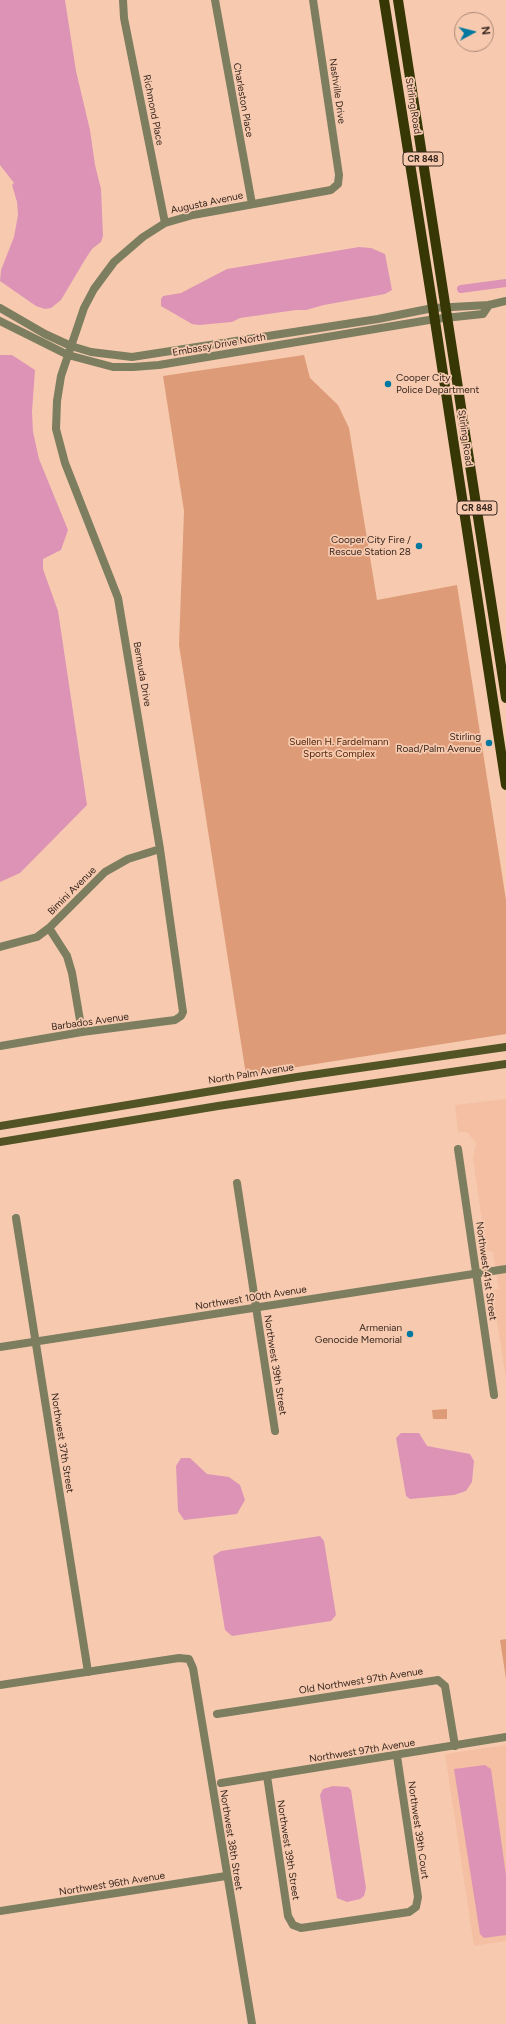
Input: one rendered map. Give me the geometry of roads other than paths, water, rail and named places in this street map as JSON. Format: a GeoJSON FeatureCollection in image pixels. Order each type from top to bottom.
{"type":"FeatureCollection","features":[{"type":"Feature","properties":{"kind":"main road","name":"Stirling Road"},"geometry":{"type":"LineString","coordinates":[[384,0],[435,319],[506,785]]}},
{"type":"Feature","properties":{"kind":"main road","name":"Stirling Road"},"geometry":{"type":"LineString","coordinates":[[398,0],[506,698]]}},
{"type":"Feature","properties":{"kind":"main road","name":"North Palm Avenue"},"geometry":{"type":"LineString","coordinates":[[0,1126],[297,1077],[506,1047]]}},
{"type":"Feature","properties":{"kind":"main road"},"geometry":{"type":"LineString","coordinates":[[0,1142],[218,1106],[506,1064]]}},
{"type":"Feature","properties":{"kind":"main road"},"geometry":{"type":"LineString","coordinates":[[76,1114],[79,1129]]}},
{"type":"Feature","properties":{"kind":"street","name":"Richmond Place"},"geometry":{"type":"LineString","coordinates":[[123,0],[124,18],[165,223]]}},
{"type":"Feature","properties":{"kind":"street","name":"Charleston Place"},"geometry":{"type":"LineString","coordinates":[[215,0],[252,204]]}},
{"type":"Feature","properties":{"kind":"street","name":"Nashville Drive"},"geometry":{"type":"LineString","coordinates":[[313,0],[339,175],[338,184]]}},
{"type":"Feature","properties":{"kind":"street","name":"Augusta Avenue"},"geometry":{"type":"LineString","coordinates":[[71,346],[84,308],[94,289],[114,262],[143,237],[165,223],[193,215],[331,190],[338,184]]}},
{"type":"Feature","properties":{"kind":"street"},"geometry":{"type":"LineString","coordinates":[[447,313],[483,314],[489,305],[506,301]]}},
{"type":"Feature","properties":{"kind":"street","name":"Embassy Drive North"},"geometry":{"type":"LineString","coordinates":[[0,308],[45,334],[71,346],[91,352],[132,357],[378,319],[433,308],[447,313]]}},
{"type":"Feature","properties":{"kind":"street","name":"Embassy Drive North"},"geometry":{"type":"LineString","coordinates":[[0,321],[68,356],[113,366],[159,365],[435,319],[447,313]]}},
{"type":"Feature","properties":{"kind":"street","name":"Bermuda Drive"},"geometry":{"type":"LineString","coordinates":[[71,346],[61,376],[57,401],[56,429],[65,463],[118,598],[160,849],[184,1005],[181,1016]]}},
{"type":"Feature","properties":{"kind":"street","name":"Bimini Avenue"},"geometry":{"type":"LineString","coordinates":[[0,947],[37,937],[49,928],[105,872],[128,859],[160,849]]}},
{"type":"Feature","properties":{"kind":"street"},"geometry":{"type":"LineString","coordinates":[[49,928],[67,956],[72,973],[82,1032]]}},
{"type":"Feature","properties":{"kind":"street","name":"Barbados Avenue"},"geometry":{"type":"LineString","coordinates":[[0,1046],[82,1032],[175,1020],[181,1016]]}},
{"type":"Feature","properties":{"kind":"street","name":"Northwest 41st Street"},"geometry":{"type":"LineString","coordinates":[[458,1149],[494,1395]]}},
{"type":"Feature","properties":{"kind":"street","name":"Northwest 39th Street"},"geometry":{"type":"LineString","coordinates":[[237,1183],[275,1431]]}},
{"type":"Feature","properties":{"kind":"street","name":"Northwest 37th Street"},"geometry":{"type":"LineString","coordinates":[[16,1218],[88,1672]]}},
{"type":"Feature","properties":{"kind":"street","name":"Northwest 100th Avenue"},"geometry":{"type":"LineString","coordinates":[[0,1347],[506,1269]]}},
{"type":"Feature","properties":{"kind":"street","name":"Northwest 38th Street"},"geometry":{"type":"LineString","coordinates":[[88,1672],[179,1658],[189,1660],[193,1668],[226,1876],[252,2024]]}},
{"type":"Feature","properties":{"kind":"street"},"geometry":{"type":"LineString","coordinates":[[0,1685],[88,1672]]}},
{"type":"Feature","properties":{"kind":"street","name":"Old Northwest 97th Avenue"},"geometry":{"type":"LineString","coordinates":[[217,1714],[438,1680],[445,1686],[455,1746]]}},
{"type":"Feature","properties":{"kind":"street","name":"Northwest 97th Avenue"},"geometry":{"type":"LineString","coordinates":[[221,1783],[397,1756],[506,1737]]}},
{"type":"Feature","properties":{"kind":"street","name":"Northwest 39th Court"},"geometry":{"type":"LineString","coordinates":[[293,1925],[301,1928],[332,1924],[409,1912],[416,1906],[418,1897],[397,1756]]}},
{"type":"Feature","properties":{"kind":"street","name":"Northwest 39th Street"},"geometry":{"type":"LineString","coordinates":[[267,1776],[288,1916],[293,1925]]}},
{"type":"Feature","properties":{"kind":"street","name":"Northwest 96th Avenue"},"geometry":{"type":"LineString","coordinates":[[0,1912],[226,1876]]}},
{"type":"Feature","properties":{"kind":"waterway"},"geometry":{"type":"LineString","coordinates":[[461,289],[506,283]]}},
{"type":"Feature","properties":{"kind":"place","name":"Cooper City Police Department"},"geometry":{"type":"Point","coordinates":[388,384]}},
{"type":"Feature","properties":{"kind":"place","name":"Cooper City Fire / Rescue Station 28"},"geometry":{"type":"Point","coordinates":[419,546]}},
{"type":"Feature","properties":{"kind":"place","name":"Stirling Road/Palm Avenue"},"geometry":{"type":"Point","coordinates":[489,743]}},
{"type":"Feature","properties":{"kind":"place","name":"Armenian Genocide Memorial"},"geometry":{"type":"Point","coordinates":[410,1334]}},
{"type":"Feature","properties":{"kind":"park label","name":"Suellen H. Fardelmann Sports Complex"},"geometry":{"type":"Point","coordinates":[339,748]}}]}
